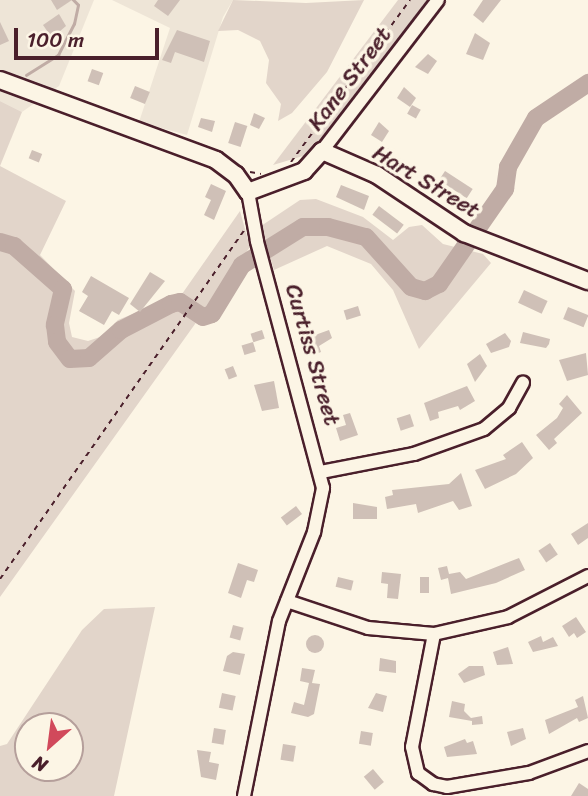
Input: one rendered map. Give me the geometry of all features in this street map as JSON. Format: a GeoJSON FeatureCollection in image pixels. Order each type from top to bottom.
{"type":"FeatureCollection","features":[{"type":"Feature","properties":{"kind":"street","name":"Kane Street"},"geometry":{"type":"LineString","coordinates":[[322,151],[438,0]]}},
{"type":"Feature","properties":{"kind":"street"},"geometry":{"type":"LineString","coordinates":[[0,80],[216,160],[236,174],[248,192],[304,172],[322,151]]}},
{"type":"Feature","properties":{"kind":"street","name":"Hart Street"},"geometry":{"type":"LineString","coordinates":[[322,151],[377,175],[464,233],[484,243],[588,281]]}},
{"type":"Feature","properties":{"kind":"street","name":"Curtiss Street"},"geometry":{"type":"LineString","coordinates":[[244,796],[272,650],[286,601],[320,516],[321,472],[257,241],[248,192]]}},
{"type":"Feature","properties":{"kind":"street"},"geometry":{"type":"LineString","coordinates":[[321,472],[414,454],[484,429],[509,408],[523,383]]}},
{"type":"Feature","properties":{"kind":"street"},"geometry":{"type":"LineString","coordinates":[[286,601],[368,628],[435,634],[509,617],[588,576]]}},
{"type":"Feature","properties":{"kind":"street"},"geometry":{"type":"LineString","coordinates":[[435,634],[412,747],[418,773],[433,784],[447,787],[529,773],[588,751]]}},
{"type":"Feature","properties":{"kind":"path"},"geometry":{"type":"LineString","coordinates":[[284,169],[410,0]]}},
{"type":"Feature","properties":{"kind":"path"},"geometry":{"type":"LineString","coordinates":[[0,579],[244,229]]}},
{"type":"Feature","properties":{"kind":"shaded area"},"geometry":{"type":"Polygon","coordinates":[[[0,0],[94,0],[59,86],[22,112],[0,101],[0,0]]]}},
{"type":"Feature","properties":{"kind":"shaded area"},"geometry":{"type":"Polygon","coordinates":[[[112,0],[233,0],[223,17],[187,135],[139,122],[170,28],[112,0]]]}},
{"type":"Feature","properties":{"kind":"shaded area"},"geometry":{"type":"Polygon","coordinates":[[[233,0],[306,3],[364,0],[327,72],[292,113],[278,121],[281,104],[266,83],[269,60],[260,41],[238,30],[218,31],[233,0]]]}},
{"type":"Feature","properties":{"kind":"shaded area"},"geometry":{"type":"Polygon","coordinates":[[[398,0],[427,0],[313,153],[273,165],[398,0]]]}},
{"type":"Feature","properties":{"kind":"shaded area"},"geometry":{"type":"Polygon","coordinates":[[[0,101],[22,112],[0,166],[0,101]]]}},
{"type":"Feature","properties":{"kind":"shaded area"},"geometry":{"type":"Polygon","coordinates":[[[0,166],[66,201],[40,255],[75,291],[69,323],[72,337],[88,341],[100,337],[118,320],[152,306],[168,314],[240,211],[250,247],[0,597],[0,166]]]}},
{"type":"Feature","properties":{"kind":"shaded area"},"geometry":{"type":"Polygon","coordinates":[[[316,199],[363,217],[393,240],[409,227],[422,225],[443,244],[483,254],[491,263],[419,349],[393,290],[371,264],[327,246],[274,270],[261,226],[300,200],[316,199]]]}},
{"type":"Feature","properties":{"kind":"shaded area"},"geometry":{"type":"Polygon","coordinates":[[[155,607],[114,796],[0,796],[0,746],[7,744],[14,733],[14,782],[84,782],[84,712],[28,712],[82,630],[104,609],[155,607]]]}},
{"type":"Feature","properties":{"kind":"building"},"geometry":{"type":"Polygon","coordinates":[[[51,0],[72,0],[57,10],[51,0]]]}},
{"type":"Feature","properties":{"kind":"building"},"geometry":{"type":"Polygon","coordinates":[[[158,0],[180,0],[168,16],[154,6],[158,0]]]}},
{"type":"Feature","properties":{"kind":"building"},"geometry":{"type":"Polygon","coordinates":[[[483,0],[501,0],[483,23],[473,15],[483,0]]]}},
{"type":"Feature","properties":{"kind":"building"},"geometry":{"type":"Polygon","coordinates":[[[59,14],[66,26],[52,38],[43,25],[59,14]]]}},
{"type":"Feature","properties":{"kind":"building"},"geometry":{"type":"Polygon","coordinates":[[[0,22],[9,41],[0,45],[0,22]]]}},
{"type":"Feature","properties":{"kind":"building"},"geometry":{"type":"Polygon","coordinates":[[[177,30],[210,41],[204,62],[175,52],[171,63],[162,60],[177,30]]]}},
{"type":"Feature","properties":{"kind":"building"},"geometry":{"type":"Polygon","coordinates":[[[475,33],[490,43],[483,60],[466,54],[475,33]]]}},
{"type":"Feature","properties":{"kind":"building"},"geometry":{"type":"Polygon","coordinates":[[[428,54],[437,61],[428,74],[415,67],[428,54]]]}},
{"type":"Feature","properties":{"kind":"building"},"geometry":{"type":"Polygon","coordinates":[[[92,69],[103,73],[99,85],[88,81],[92,69]]]}},
{"type":"Feature","properties":{"kind":"building"},"geometry":{"type":"Polygon","coordinates":[[[135,86],[150,92],[145,104],[130,98],[135,86]]]}},
{"type":"Feature","properties":{"kind":"building"},"geometry":{"type":"Polygon","coordinates":[[[404,87],[416,98],[410,107],[397,98],[404,87]]]}},
{"type":"Feature","properties":{"kind":"building"},"geometry":{"type":"Polygon","coordinates":[[[412,105],[421,110],[416,119],[407,114],[412,105]]]}},
{"type":"Feature","properties":{"kind":"building"},"geometry":{"type":"Polygon","coordinates":[[[254,113],[265,118],[259,129],[250,125],[254,113]]]}},
{"type":"Feature","properties":{"kind":"building"},"geometry":{"type":"Polygon","coordinates":[[[201,118],[215,121],[212,132],[198,127],[201,118]]]}},
{"type":"Feature","properties":{"kind":"building"},"geometry":{"type":"Polygon","coordinates":[[[235,122],[247,126],[241,147],[228,143],[235,122]]]}},
{"type":"Feature","properties":{"kind":"building"},"geometry":{"type":"Polygon","coordinates":[[[379,122],[389,131],[382,142],[371,135],[379,122]]]}},
{"type":"Feature","properties":{"kind":"building"},"geometry":{"type":"Polygon","coordinates":[[[387,148],[395,152],[390,161],[382,157],[387,148]]]}},
{"type":"Feature","properties":{"kind":"building"},"geometry":{"type":"Polygon","coordinates":[[[32,150],[42,154],[39,162],[29,158],[32,150]]]}},
{"type":"Feature","properties":{"kind":"building"},"geometry":{"type":"Polygon","coordinates":[[[445,171],[473,189],[467,198],[439,180],[445,171]]]}},
{"type":"Feature","properties":{"kind":"building"},"geometry":{"type":"Polygon","coordinates":[[[211,184],[226,191],[214,220],[204,215],[211,200],[205,197],[211,184]]]}},
{"type":"Feature","properties":{"kind":"building"},"geometry":{"type":"Polygon","coordinates":[[[341,185],[369,196],[364,210],[336,197],[341,185]]]}},
{"type":"Feature","properties":{"kind":"building"},"geometry":{"type":"Polygon","coordinates":[[[379,206],[404,225],[397,233],[372,215],[379,206]]]}},
{"type":"Feature","properties":{"kind":"building"},"geometry":{"type":"Polygon","coordinates":[[[150,272],[165,281],[140,312],[130,304],[150,272]]]}},
{"type":"Feature","properties":{"kind":"building"},"geometry":{"type":"Polygon","coordinates":[[[91,276],[129,298],[119,315],[112,311],[104,325],[79,311],[88,296],[82,292],[91,276]]]}},
{"type":"Feature","properties":{"kind":"building"},"geometry":{"type":"Polygon","coordinates":[[[524,290],[548,301],[542,314],[518,303],[524,290]]]}},
{"type":"Feature","properties":{"kind":"building"},"geometry":{"type":"Polygon","coordinates":[[[358,306],[361,316],[347,320],[344,310],[358,306]]]}},
{"type":"Feature","properties":{"kind":"building"},"geometry":{"type":"Polygon","coordinates":[[[568,307],[588,315],[584,327],[563,319],[568,307]]]}},
{"type":"Feature","properties":{"kind":"building"},"geometry":{"type":"Polygon","coordinates":[[[262,330],[265,339],[253,342],[251,334],[262,330]]]}},
{"type":"Feature","properties":{"kind":"building"},"geometry":{"type":"Polygon","coordinates":[[[329,330],[332,338],[319,346],[321,352],[310,356],[304,339],[329,330]]]}},
{"type":"Feature","properties":{"kind":"building"},"geometry":{"type":"Polygon","coordinates":[[[523,332],[550,339],[549,344],[546,348],[520,343],[523,332]]]}},
{"type":"Feature","properties":{"kind":"building"},"geometry":{"type":"Polygon","coordinates":[[[505,333],[511,341],[509,347],[491,353],[486,344],[505,333]]]}},
{"type":"Feature","properties":{"kind":"building"},"geometry":{"type":"Polygon","coordinates":[[[253,342],[256,352],[244,355],[242,346],[253,342]]]}},
{"type":"Feature","properties":{"kind":"building"},"geometry":{"type":"Polygon","coordinates":[[[586,353],[588,375],[567,381],[559,360],[586,353]]]}},
{"type":"Feature","properties":{"kind":"building"},"geometry":{"type":"Polygon","coordinates":[[[480,354],[487,366],[475,382],[467,364],[480,354]]]}},
{"type":"Feature","properties":{"kind":"building"},"geometry":{"type":"Polygon","coordinates":[[[233,366],[237,376],[229,380],[225,369],[233,366]]]}},
{"type":"Feature","properties":{"kind":"building"},"geometry":{"type":"Polygon","coordinates":[[[274,381],[279,408],[262,411],[254,385],[274,381]]]}},
{"type":"Feature","properties":{"kind":"building"},"geometry":{"type":"Polygon","coordinates":[[[467,386],[475,401],[460,410],[458,406],[438,412],[439,418],[430,421],[424,403],[467,386]]]}},
{"type":"Feature","properties":{"kind":"building"},"geometry":{"type":"Polygon","coordinates":[[[567,395],[582,413],[554,439],[557,443],[549,450],[536,435],[557,418],[563,408],[559,404],[567,395]]]}},
{"type":"Feature","properties":{"kind":"building"},"geometry":{"type":"Polygon","coordinates":[[[350,413],[358,435],[340,441],[336,428],[346,425],[343,415],[350,413]]]}},
{"type":"Feature","properties":{"kind":"building"},"geometry":{"type":"Polygon","coordinates":[[[410,414],[414,426],[401,431],[397,418],[410,414]]]}},
{"type":"Feature","properties":{"kind":"building"},"geometry":{"type":"Polygon","coordinates":[[[522,442],[533,458],[516,474],[485,489],[475,470],[506,459],[503,455],[522,442]]]}},
{"type":"Feature","properties":{"kind":"building"},"geometry":{"type":"Polygon","coordinates":[[[461,473],[472,506],[459,510],[453,501],[418,513],[416,504],[387,509],[385,497],[393,495],[392,490],[449,484],[461,473]]]}},
{"type":"Feature","properties":{"kind":"building"},"geometry":{"type":"Polygon","coordinates":[[[353,503],[377,507],[377,519],[353,519],[353,503]]]}},
{"type":"Feature","properties":{"kind":"building"},"geometry":{"type":"Polygon","coordinates":[[[296,506],[302,514],[287,525],[281,517],[296,506]]]}},
{"type":"Feature","properties":{"kind":"building"},"geometry":{"type":"Polygon","coordinates":[[[588,523],[588,538],[578,545],[571,534],[588,523]]]}},
{"type":"Feature","properties":{"kind":"building"},"geometry":{"type":"Polygon","coordinates":[[[550,543],[558,555],[546,562],[538,551],[550,543]]]}},
{"type":"Feature","properties":{"kind":"building"},"geometry":{"type":"Polygon","coordinates":[[[519,558],[525,570],[496,583],[451,594],[448,578],[441,580],[438,568],[447,566],[449,574],[460,572],[466,579],[519,558]]]}},
{"type":"Feature","properties":{"kind":"building"},"geometry":{"type":"Polygon","coordinates":[[[238,563],[258,570],[254,582],[247,580],[241,598],[228,593],[238,563]]]}},
{"type":"Feature","properties":{"kind":"building"},"geometry":{"type":"Polygon","coordinates":[[[382,572],[401,574],[398,599],[387,598],[388,584],[381,583],[382,572]]]}},
{"type":"Feature","properties":{"kind":"building"},"geometry":{"type":"Polygon","coordinates":[[[338,577],[354,581],[351,591],[336,587],[338,577]]]}},
{"type":"Feature","properties":{"kind":"building"},"geometry":{"type":"Polygon","coordinates":[[[420,577],[429,577],[429,593],[420,593],[420,577]]]}},
{"type":"Feature","properties":{"kind":"building"},"geometry":{"type":"Polygon","coordinates":[[[576,617],[586,632],[577,638],[574,633],[569,637],[562,626],[576,617]]]}},
{"type":"Feature","properties":{"kind":"building"},"geometry":{"type":"Polygon","coordinates":[[[233,625],[244,628],[240,640],[230,638],[233,625]]]}},
{"type":"Feature","properties":{"kind":"building"},"geometry":{"type":"Polygon","coordinates":[[[311,635],[319,635],[324,644],[322,651],[311,653],[306,648],[306,640],[311,635]]]}},
{"type":"Feature","properties":{"kind":"building"},"geometry":{"type":"Polygon","coordinates":[[[541,636],[543,642],[553,637],[558,646],[533,652],[528,642],[541,636]]]}},
{"type":"Feature","properties":{"kind":"building"},"geometry":{"type":"Polygon","coordinates":[[[508,647],[513,664],[497,665],[493,652],[508,647]]]}},
{"type":"Feature","properties":{"kind":"building"},"geometry":{"type":"Polygon","coordinates":[[[233,652],[245,654],[240,675],[223,671],[227,656],[233,652]]]}},
{"type":"Feature","properties":{"kind":"building"},"geometry":{"type":"Polygon","coordinates":[[[380,658],[396,661],[396,673],[379,671],[380,658]]]}},
{"type":"Feature","properties":{"kind":"building"},"geometry":{"type":"Polygon","coordinates":[[[469,666],[483,666],[485,675],[464,683],[458,674],[469,666]]]}},
{"type":"Feature","properties":{"kind":"building"},"geometry":{"type":"Polygon","coordinates":[[[302,668],[315,670],[312,683],[320,684],[314,714],[308,717],[291,713],[294,702],[304,705],[309,683],[300,681],[302,668]]]}},
{"type":"Feature","properties":{"kind":"building"},"geometry":{"type":"Polygon","coordinates":[[[222,693],[236,696],[233,711],[219,708],[222,693]]]}},
{"type":"Feature","properties":{"kind":"building"},"geometry":{"type":"Polygon","coordinates":[[[376,693],[387,696],[383,712],[368,708],[376,693]]]}},
{"type":"Feature","properties":{"kind":"building"},"geometry":{"type":"Polygon","coordinates":[[[583,696],[588,718],[579,722],[577,718],[549,734],[545,720],[578,707],[575,700],[583,696]]]}},
{"type":"Feature","properties":{"kind":"building"},"geometry":{"type":"Polygon","coordinates":[[[452,701],[465,704],[464,711],[471,718],[482,716],[483,724],[472,725],[472,721],[449,717],[452,701]]]}},
{"type":"Feature","properties":{"kind":"building"},"geometry":{"type":"Polygon","coordinates":[[[214,728],[226,730],[224,745],[212,743],[214,728]]]}},
{"type":"Feature","properties":{"kind":"building"},"geometry":{"type":"Polygon","coordinates":[[[523,728],[526,739],[511,746],[507,732],[523,728]]]}},
{"type":"Feature","properties":{"kind":"building"},"geometry":{"type":"Polygon","coordinates":[[[361,731],[373,733],[371,746],[359,744],[361,731]]]}},
{"type":"Feature","properties":{"kind":"building"},"geometry":{"type":"Polygon","coordinates":[[[465,739],[467,743],[473,741],[477,754],[447,757],[444,747],[465,739]]]}},
{"type":"Feature","properties":{"kind":"building"},"geometry":{"type":"Polygon","coordinates":[[[283,744],[296,746],[293,762],[280,760],[283,744]]]}},
{"type":"Feature","properties":{"kind":"building"},"geometry":{"type":"Polygon","coordinates":[[[197,750],[211,752],[209,762],[219,764],[216,780],[201,777],[197,750]]]}},
{"type":"Feature","properties":{"kind":"building"},"geometry":{"type":"Polygon","coordinates":[[[373,769],[384,782],[375,790],[364,777],[373,769]]]}},
{"type":"Feature","properties":{"kind":"building"},"geometry":{"type":"Polygon","coordinates":[[[579,783],[588,789],[588,796],[571,796],[579,783]]]}},
{"type":"Feature","properties":{"kind":"waterway"},"geometry":{"type":"LineString","coordinates":[[26,75],[58,55],[74,24],[78,5],[73,0]]}},
{"type":"Feature","properties":{"kind":"waterway"},"geometry":{"type":"LineString","coordinates":[[0,242],[14,246],[63,289],[55,325],[57,342],[70,359],[89,358],[121,330],[171,304],[180,302],[203,317],[212,314],[242,265],[303,227],[328,227],[366,237],[411,287],[425,291],[439,284],[505,189],[508,167],[536,118],[588,83]]}}]}
